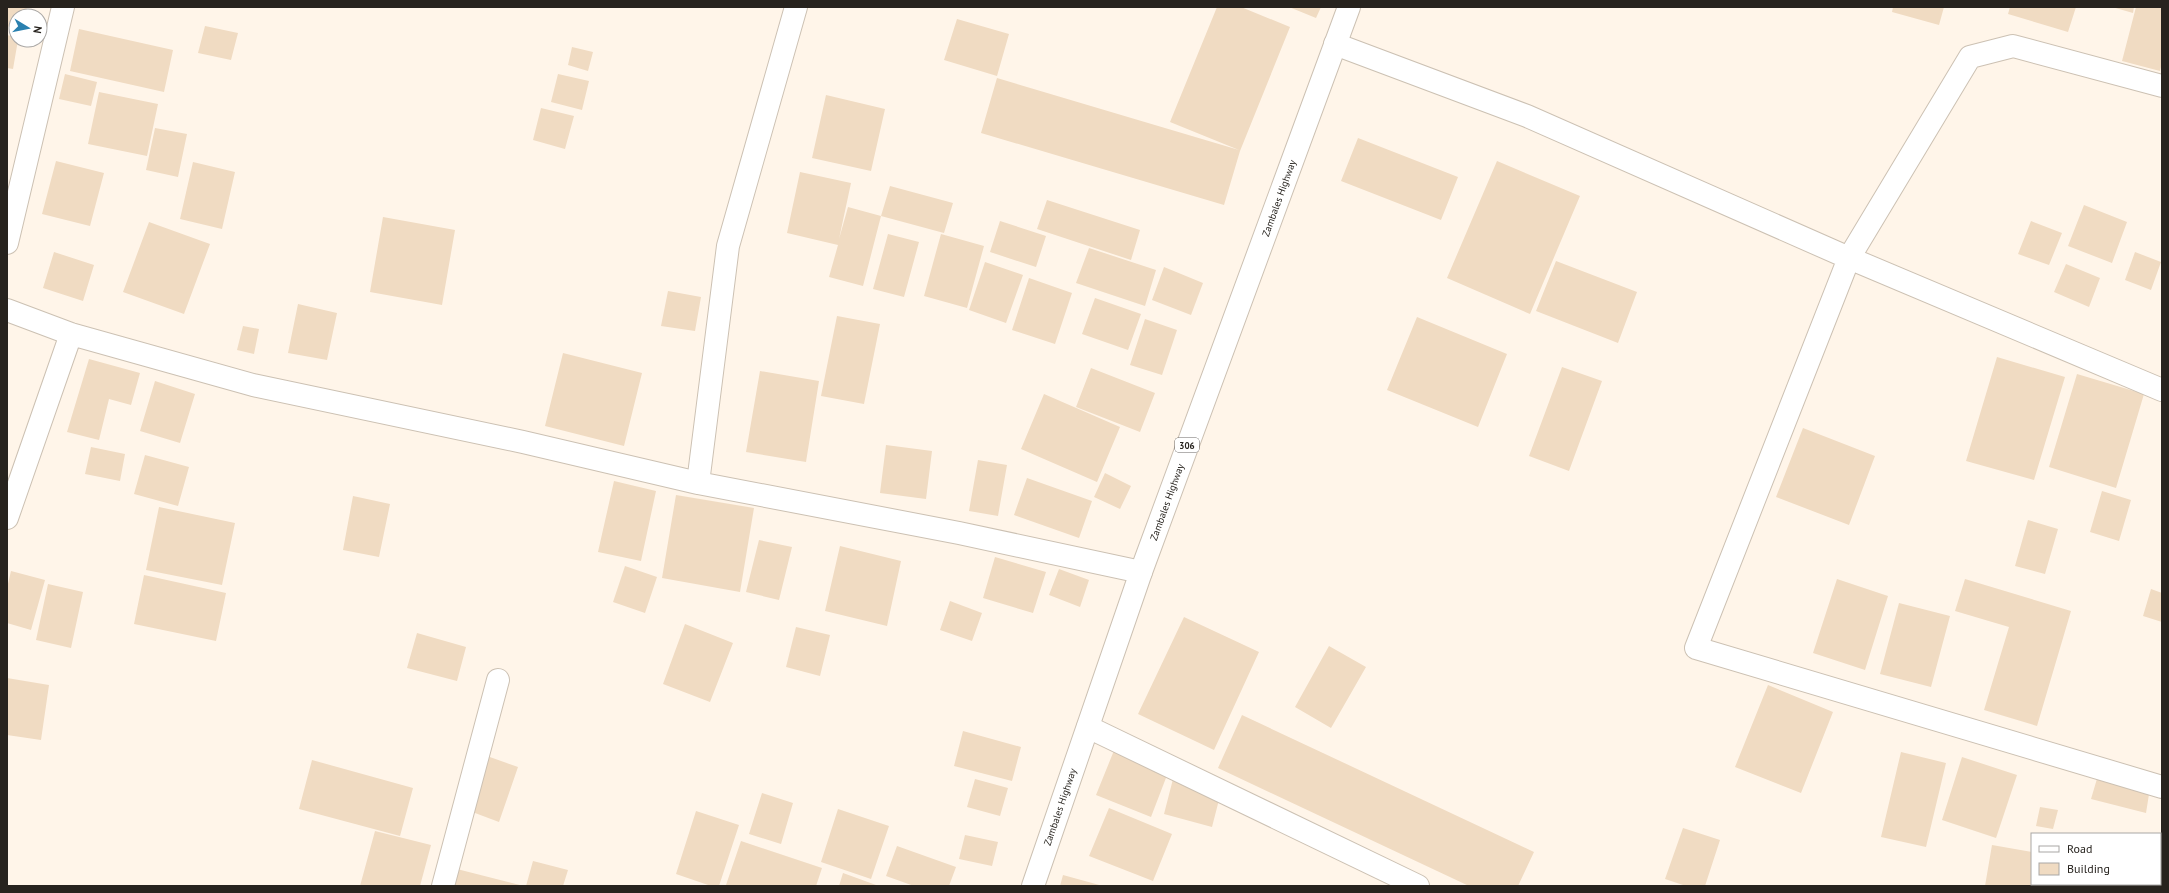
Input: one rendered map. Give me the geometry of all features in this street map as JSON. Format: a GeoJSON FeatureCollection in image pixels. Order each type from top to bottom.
{"type":"FeatureCollection","features":[{"type":"Feature","properties":{"kind":"street"},"geometry":{"type":"LineString","coordinates":[[7,243],[63,7]]}},
{"type":"Feature","properties":{"kind":"street"},"geometry":{"type":"LineString","coordinates":[[698,483],[728,246],[796,7]]}},
{"type":"Feature","properties":{"kind":"street","name":"Zambales Highway"},"geometry":{"type":"LineString","coordinates":[[1033,886],[1141,572],[1349,7]]}},
{"type":"Feature","properties":{"kind":"street"},"geometry":{"type":"LineString","coordinates":[[1335,44],[1527,116],[1850,258],[2162,390]]}},
{"type":"Feature","properties":{"kind":"street"},"geometry":{"type":"LineString","coordinates":[[2162,86],[2013,46],[1970,57],[1850,258],[1696,648],[2162,787]]}},
{"type":"Feature","properties":{"kind":"street"},"geometry":{"type":"LineString","coordinates":[[7,310],[72,334],[253,385],[523,442],[698,483],[959,533],[1141,572]]}},
{"type":"Feature","properties":{"kind":"street"},"geometry":{"type":"LineString","coordinates":[[7,518],[72,334]]}},
{"type":"Feature","properties":{"kind":"street"},"geometry":{"type":"LineString","coordinates":[[443,886],[498,680]]}},
{"type":"Feature","properties":{"kind":"street"},"geometry":{"type":"LineString","coordinates":[[1088,727],[1418,886]]}},
{"type":"Feature","properties":{"kind":"building"},"geometry":{"type":"Polygon","coordinates":[[[7,7],[27,7],[8,8],[7,26],[7,7]]]}},
{"type":"Feature","properties":{"kind":"building"},"geometry":{"type":"Polygon","coordinates":[[[1217,7],[1241,7],[1290,27],[1240,151],[1224,205],[981,133],[997,78],[1239,150],[1170,122],[1217,7]]]}},
{"type":"Feature","properties":{"kind":"building"},"geometry":{"type":"Polygon","coordinates":[[[1289,7],[1321,7],[1316,18],[1289,7]]]}},
{"type":"Feature","properties":{"kind":"building"},"geometry":{"type":"Polygon","coordinates":[[[1893,7],[1944,7],[1939,25],[1892,12],[1893,7]]]}},
{"type":"Feature","properties":{"kind":"building"},"geometry":{"type":"Polygon","coordinates":[[[2010,7],[2076,7],[2068,32],[2008,14],[2010,7]]]}},
{"type":"Feature","properties":{"kind":"building"},"geometry":{"type":"Polygon","coordinates":[[[2112,7],[2134,7],[2133,13],[2112,7]]]}},
{"type":"Feature","properties":{"kind":"building"},"geometry":{"type":"Polygon","coordinates":[[[2136,7],[2162,7],[2162,63],[2160,71],[2122,61],[2136,7]]]}},
{"type":"Feature","properties":{"kind":"building"},"geometry":{"type":"Polygon","coordinates":[[[957,19],[1009,34],[997,76],[944,60],[957,19]]]}},
{"type":"Feature","properties":{"kind":"building"},"geometry":{"type":"Polygon","coordinates":[[[205,26],[238,33],[231,60],[198,53],[205,26]]]}},
{"type":"Feature","properties":{"kind":"building"},"geometry":{"type":"Polygon","coordinates":[[[79,29],[173,50],[164,92],[70,71],[79,29]]]}},
{"type":"Feature","properties":{"kind":"building"},"geometry":{"type":"Polygon","coordinates":[[[7,35],[8,48],[17,48],[13,69],[7,68],[7,35]]]}},
{"type":"Feature","properties":{"kind":"building"},"geometry":{"type":"Polygon","coordinates":[[[572,47],[593,52],[588,71],[568,65],[572,47]]]}},
{"type":"Feature","properties":{"kind":"building"},"geometry":{"type":"Polygon","coordinates":[[[65,74],[97,82],[91,106],[59,99],[65,74]]]}},
{"type":"Feature","properties":{"kind":"building"},"geometry":{"type":"Polygon","coordinates":[[[558,74],[589,81],[582,110],[551,102],[558,74]]]}},
{"type":"Feature","properties":{"kind":"building"},"geometry":{"type":"Polygon","coordinates":[[[99,92],[158,104],[147,156],[88,144],[99,92]]]}},
{"type":"Feature","properties":{"kind":"building"},"geometry":{"type":"Polygon","coordinates":[[[826,95],[885,109],[871,171],[812,158],[826,95]]]}},
{"type":"Feature","properties":{"kind":"building"},"geometry":{"type":"Polygon","coordinates":[[[541,108],[574,116],[565,149],[533,140],[541,108]]]}},
{"type":"Feature","properties":{"kind":"building"},"geometry":{"type":"Polygon","coordinates":[[[155,128],[187,134],[178,177],[146,170],[155,128]]]}},
{"type":"Feature","properties":{"kind":"building"},"geometry":{"type":"Polygon","coordinates":[[[1358,138],[1458,177],[1441,220],[1341,181],[1358,138]]]}},
{"type":"Feature","properties":{"kind":"building"},"geometry":{"type":"Polygon","coordinates":[[[56,161],[104,173],[90,226],[42,214],[56,161]]]}},
{"type":"Feature","properties":{"kind":"building"},"geometry":{"type":"Polygon","coordinates":[[[1497,161],[1580,196],[1530,314],[1447,278],[1497,161]]]}},
{"type":"Feature","properties":{"kind":"building"},"geometry":{"type":"Polygon","coordinates":[[[193,162],[235,172],[222,229],[180,219],[193,162]]]}},
{"type":"Feature","properties":{"kind":"building"},"geometry":{"type":"Polygon","coordinates":[[[800,172],[851,183],[839,239],[848,207],[881,216],[863,286],[829,277],[838,245],[787,233],[800,172]]]}},
{"type":"Feature","properties":{"kind":"building"},"geometry":{"type":"Polygon","coordinates":[[[890,186],[953,203],[944,233],[881,216],[890,186]]]}},
{"type":"Feature","properties":{"kind":"building"},"geometry":{"type":"Polygon","coordinates":[[[1047,200],[1140,230],[1131,260],[1037,229],[1047,200]]]}},
{"type":"Feature","properties":{"kind":"building"},"geometry":{"type":"Polygon","coordinates":[[[2084,205],[2127,222],[2112,263],[2068,246],[2084,205]]]}},
{"type":"Feature","properties":{"kind":"building"},"geometry":{"type":"Polygon","coordinates":[[[383,217],[455,230],[442,305],[370,292],[383,217]]]}},
{"type":"Feature","properties":{"kind":"building"},"geometry":{"type":"Polygon","coordinates":[[[1000,221],[1046,236],[1036,267],[990,252],[1000,221]]]}},
{"type":"Feature","properties":{"kind":"building"},"geometry":{"type":"Polygon","coordinates":[[[2031,221],[2062,233],[2049,265],[2018,254],[2031,221]]]}},
{"type":"Feature","properties":{"kind":"building"},"geometry":{"type":"Polygon","coordinates":[[[149,222],[210,244],[184,314],[123,292],[149,222]]]}},
{"type":"Feature","properties":{"kind":"building"},"geometry":{"type":"Polygon","coordinates":[[[888,234],[919,242],[904,297],[873,289],[888,234]]]}},
{"type":"Feature","properties":{"kind":"building"},"geometry":{"type":"Polygon","coordinates":[[[941,234],[984,246],[967,308],[924,296],[941,234]]]}},
{"type":"Feature","properties":{"kind":"building"},"geometry":{"type":"Polygon","coordinates":[[[1089,248],[1156,270],[1145,306],[1076,283],[1089,248]]]}},
{"type":"Feature","properties":{"kind":"building"},"geometry":{"type":"Polygon","coordinates":[[[54,252],[94,265],[83,301],[43,288],[54,252]]]}},
{"type":"Feature","properties":{"kind":"building"},"geometry":{"type":"Polygon","coordinates":[[[2135,252],[2161,262],[2151,290],[2125,280],[2135,252]]]}},
{"type":"Feature","properties":{"kind":"building"},"geometry":{"type":"Polygon","coordinates":[[[1556,261],[1637,292],[1618,343],[1536,311],[1556,261]]]}},
{"type":"Feature","properties":{"kind":"building"},"geometry":{"type":"Polygon","coordinates":[[[985,262],[1023,275],[1006,323],[969,310],[985,262]]]}},
{"type":"Feature","properties":{"kind":"building"},"geometry":{"type":"Polygon","coordinates":[[[2066,264],[2100,278],[2089,307],[2054,292],[2066,264]]]}},
{"type":"Feature","properties":{"kind":"building"},"geometry":{"type":"Polygon","coordinates":[[[1164,267],[1203,283],[1191,315],[1152,300],[1164,267]]]}},
{"type":"Feature","properties":{"kind":"building"},"geometry":{"type":"Polygon","coordinates":[[[1029,278],[1072,293],[1055,344],[1012,330],[1029,278]]]}},
{"type":"Feature","properties":{"kind":"building"},"geometry":{"type":"Polygon","coordinates":[[[668,291],[701,297],[695,331],[661,326],[668,291]]]}},
{"type":"Feature","properties":{"kind":"building"},"geometry":{"type":"Polygon","coordinates":[[[1095,298],[1141,314],[1128,350],[1082,334],[1095,298]]]}},
{"type":"Feature","properties":{"kind":"building"},"geometry":{"type":"Polygon","coordinates":[[[298,304],[337,313],[327,360],[288,353],[298,304]]]}},
{"type":"Feature","properties":{"kind":"building"},"geometry":{"type":"Polygon","coordinates":[[[837,316],[880,324],[864,404],[821,396],[837,316]]]}},
{"type":"Feature","properties":{"kind":"building"},"geometry":{"type":"Polygon","coordinates":[[[1417,317],[1507,354],[1478,427],[1387,390],[1417,317]]]}},
{"type":"Feature","properties":{"kind":"building"},"geometry":{"type":"Polygon","coordinates":[[[1145,319],[1177,330],[1162,375],[1130,365],[1145,319]]]}},
{"type":"Feature","properties":{"kind":"building"},"geometry":{"type":"Polygon","coordinates":[[[243,326],[259,329],[254,354],[237,350],[243,326]]]}},
{"type":"Feature","properties":{"kind":"building"},"geometry":{"type":"Polygon","coordinates":[[[563,353],[642,373],[624,446],[545,426],[563,353]]]}},
{"type":"Feature","properties":{"kind":"building"},"geometry":{"type":"Polygon","coordinates":[[[1997,357],[2065,377],[2034,480],[1966,461],[1997,357]]]}},
{"type":"Feature","properties":{"kind":"building"},"geometry":{"type":"Polygon","coordinates":[[[89,359],[140,373],[131,405],[109,399],[99,440],[67,432],[89,359]]]}},
{"type":"Feature","properties":{"kind":"building"},"geometry":{"type":"Polygon","coordinates":[[[1562,367],[1602,381],[1569,471],[1529,456],[1562,367]]]}},
{"type":"Feature","properties":{"kind":"building"},"geometry":{"type":"Polygon","coordinates":[[[1091,368],[1155,393],[1140,432],[1076,407],[1091,368]]]}},
{"type":"Feature","properties":{"kind":"building"},"geometry":{"type":"Polygon","coordinates":[[[760,371],[819,381],[806,462],[746,452],[760,371]]]}},
{"type":"Feature","properties":{"kind":"building"},"geometry":{"type":"Polygon","coordinates":[[[2077,374],[2144,394],[2116,488],[2049,467],[2077,374]]]}},
{"type":"Feature","properties":{"kind":"building"},"geometry":{"type":"Polygon","coordinates":[[[155,381],[195,394],[180,443],[140,431],[155,381]]]}},
{"type":"Feature","properties":{"kind":"building"},"geometry":{"type":"Polygon","coordinates":[[[1044,394],[1120,427],[1097,482],[1021,449],[1044,394]]]}},
{"type":"Feature","properties":{"kind":"building"},"geometry":{"type":"Polygon","coordinates":[[[1803,428],[1875,456],[1849,525],[1776,497],[1803,428]]]}},
{"type":"Feature","properties":{"kind":"building"},"geometry":{"type":"Polygon","coordinates":[[[886,445],[932,451],[926,499],[880,493],[886,445]]]}},
{"type":"Feature","properties":{"kind":"building"},"geometry":{"type":"Polygon","coordinates":[[[91,447],[125,454],[120,481],[85,474],[91,447]]]}},
{"type":"Feature","properties":{"kind":"building"},"geometry":{"type":"Polygon","coordinates":[[[145,455],[189,467],[178,506],[134,494],[145,455]]]}},
{"type":"Feature","properties":{"kind":"building"},"geometry":{"type":"Polygon","coordinates":[[[978,460],[1007,465],[998,516],[969,511],[978,460]]]}},
{"type":"Feature","properties":{"kind":"building"},"geometry":{"type":"Polygon","coordinates":[[[1105,473],[1131,486],[1120,509],[1094,497],[1105,473]]]}},
{"type":"Feature","properties":{"kind":"building"},"geometry":{"type":"Polygon","coordinates":[[[1027,478],[1092,501],[1079,538],[1014,515],[1027,478]]]}},
{"type":"Feature","properties":{"kind":"building"},"geometry":{"type":"Polygon","coordinates":[[[614,481],[656,491],[641,561],[598,552],[614,481]]]}},
{"type":"Feature","properties":{"kind":"building"},"geometry":{"type":"Polygon","coordinates":[[[2102,491],[2131,500],[2119,541],[2090,532],[2102,491]]]}},
{"type":"Feature","properties":{"kind":"building"},"geometry":{"type":"Polygon","coordinates":[[[676,495],[754,508],[740,592],[662,578],[676,495]]]}},
{"type":"Feature","properties":{"kind":"building"},"geometry":{"type":"Polygon","coordinates":[[[353,496],[390,504],[379,557],[343,550],[353,496]]]}},
{"type":"Feature","properties":{"kind":"building"},"geometry":{"type":"Polygon","coordinates":[[[159,507],[235,523],[222,585],[146,570],[159,507]]]}},
{"type":"Feature","properties":{"kind":"building"},"geometry":{"type":"Polygon","coordinates":[[[2028,520],[2058,529],[2045,574],[2015,566],[2028,520]]]}},
{"type":"Feature","properties":{"kind":"building"},"geometry":{"type":"Polygon","coordinates":[[[759,540],[792,547],[779,600],[746,592],[759,540]]]}},
{"type":"Feature","properties":{"kind":"building"},"geometry":{"type":"Polygon","coordinates":[[[840,546],[901,561],[887,626],[825,611],[840,546]]]}},
{"type":"Feature","properties":{"kind":"building"},"geometry":{"type":"Polygon","coordinates":[[[995,557],[1046,572],[1033,613],[983,598],[995,557]]]}},
{"type":"Feature","properties":{"kind":"building"},"geometry":{"type":"Polygon","coordinates":[[[625,566],[657,577],[645,613],[613,602],[625,566]]]}},
{"type":"Feature","properties":{"kind":"building"},"geometry":{"type":"Polygon","coordinates":[[[1059,569],[1089,580],[1080,607],[1049,595],[1059,569]]]}},
{"type":"Feature","properties":{"kind":"building"},"geometry":{"type":"Polygon","coordinates":[[[11,571],[45,580],[31,630],[7,623],[7,588],[11,571]]]}},
{"type":"Feature","properties":{"kind":"building"},"geometry":{"type":"Polygon","coordinates":[[[144,575],[226,593],[216,641],[134,624],[144,575]]]}},
{"type":"Feature","properties":{"kind":"building"},"geometry":{"type":"Polygon","coordinates":[[[1837,579],[1888,596],[1865,670],[1813,653],[1837,579]]]}},
{"type":"Feature","properties":{"kind":"building"},"geometry":{"type":"Polygon","coordinates":[[[1965,579],[2071,611],[2037,726],[1984,710],[2009,627],[1955,611],[1965,579]]]}},
{"type":"Feature","properties":{"kind":"building"},"geometry":{"type":"Polygon","coordinates":[[[48,584],[83,592],[71,648],[36,640],[48,584]]]}},
{"type":"Feature","properties":{"kind":"building"},"geometry":{"type":"Polygon","coordinates":[[[2151,589],[2162,593],[2162,622],[2143,616],[2151,589]]]}},
{"type":"Feature","properties":{"kind":"building"},"geometry":{"type":"Polygon","coordinates":[[[950,601],[982,613],[972,641],[940,630],[950,601]]]}},
{"type":"Feature","properties":{"kind":"building"},"geometry":{"type":"Polygon","coordinates":[[[1899,603],[1950,616],[1931,687],[1880,674],[1899,603]]]}},
{"type":"Feature","properties":{"kind":"building"},"geometry":{"type":"Polygon","coordinates":[[[1184,617],[1259,652],[1214,750],[1138,714],[1184,617]]]}},
{"type":"Feature","properties":{"kind":"building"},"geometry":{"type":"Polygon","coordinates":[[[685,624],[733,643],[710,702],[663,684],[685,624]]]}},
{"type":"Feature","properties":{"kind":"building"},"geometry":{"type":"Polygon","coordinates":[[[796,627],[830,635],[820,676],[786,667],[796,627]]]}},
{"type":"Feature","properties":{"kind":"building"},"geometry":{"type":"Polygon","coordinates":[[[417,633],[466,647],[457,681],[407,668],[417,633]]]}},
{"type":"Feature","properties":{"kind":"building"},"geometry":{"type":"Polygon","coordinates":[[[1329,646],[1366,667],[1331,728],[1295,707],[1329,646]]]}},
{"type":"Feature","properties":{"kind":"building"},"geometry":{"type":"Polygon","coordinates":[[[7,678],[49,685],[41,740],[7,735],[7,678]]]}},
{"type":"Feature","properties":{"kind":"building"},"geometry":{"type":"Polygon","coordinates":[[[1768,685],[1833,712],[1801,793],[1735,767],[1768,685]]]}},
{"type":"Feature","properties":{"kind":"building"},"geometry":{"type":"Polygon","coordinates":[[[1242,715],[1534,852],[1518,886],[1469,886],[1218,768],[1242,715]]]}},
{"type":"Feature","properties":{"kind":"building"},"geometry":{"type":"Polygon","coordinates":[[[963,731],[1021,747],[1012,781],[954,766],[963,731]]]}},
{"type":"Feature","properties":{"kind":"building"},"geometry":{"type":"Polygon","coordinates":[[[1115,748],[1169,770],[1151,817],[1096,795],[1115,748]]]}},
{"type":"Feature","properties":{"kind":"building"},"geometry":{"type":"Polygon","coordinates":[[[1901,752],[1946,763],[1926,847],[1881,837],[1901,752]]]}},
{"type":"Feature","properties":{"kind":"building"},"geometry":{"type":"Polygon","coordinates":[[[487,756],[518,767],[499,822],[467,810],[487,756]]]}},
{"type":"Feature","properties":{"kind":"building"},"geometry":{"type":"Polygon","coordinates":[[[1962,757],[2017,775],[1996,838],[1942,820],[1962,757]]]}},
{"type":"Feature","properties":{"kind":"building"},"geometry":{"type":"Polygon","coordinates":[[[312,760],[413,788],[400,836],[299,809],[312,760]]]}},
{"type":"Feature","properties":{"kind":"building"},"geometry":{"type":"Polygon","coordinates":[[[2099,772],[2150,788],[2146,813],[2091,799],[2099,772]]]}},
{"type":"Feature","properties":{"kind":"building"},"geometry":{"type":"Polygon","coordinates":[[[975,779],[1008,788],[1000,816],[967,807],[975,779]]]}},
{"type":"Feature","properties":{"kind":"building"},"geometry":{"type":"Polygon","coordinates":[[[1173,779],[1221,792],[1212,827],[1164,814],[1173,779]]]}},
{"type":"Feature","properties":{"kind":"building"},"geometry":{"type":"Polygon","coordinates":[[[762,793],[793,803],[781,844],[749,834],[762,793]]]}},
{"type":"Feature","properties":{"kind":"building"},"geometry":{"type":"Polygon","coordinates":[[[2040,807],[2058,810],[2053,829],[2036,826],[2040,807]]]}},
{"type":"Feature","properties":{"kind":"building"},"geometry":{"type":"Polygon","coordinates":[[[1109,808],[1172,834],[1153,881],[1089,856],[1109,808]]]}},
{"type":"Feature","properties":{"kind":"building"},"geometry":{"type":"Polygon","coordinates":[[[838,809],[889,826],[871,879],[821,862],[838,809]]]}},
{"type":"Feature","properties":{"kind":"building"},"geometry":{"type":"Polygon","coordinates":[[[696,811],[739,825],[719,886],[711,886],[676,874],[696,811]]]}},
{"type":"Feature","properties":{"kind":"building"},"geometry":{"type":"Polygon","coordinates":[[[1683,828],[1720,840],[1705,886],[1686,886],[1665,879],[1683,828]]]}},
{"type":"Feature","properties":{"kind":"building"},"geometry":{"type":"Polygon","coordinates":[[[375,831],[431,845],[420,886],[360,886],[375,831]]]}},
{"type":"Feature","properties":{"kind":"building"},"geometry":{"type":"Polygon","coordinates":[[[965,835],[998,842],[992,866],[959,859],[965,835]]]}},
{"type":"Feature","properties":{"kind":"building"},"geometry":{"type":"Polygon","coordinates":[[[741,841],[822,868],[816,886],[726,885],[741,841]]]}},
{"type":"Feature","properties":{"kind":"building"},"geometry":{"type":"Polygon","coordinates":[[[1992,845],[2031,852],[2031,885],[2037,886],[1985,886],[1992,845]]]}},
{"type":"Feature","properties":{"kind":"building"},"geometry":{"type":"Polygon","coordinates":[[[897,846],[956,867],[949,886],[914,886],[886,876],[897,846]]]}},
{"type":"Feature","properties":{"kind":"building"},"geometry":{"type":"Polygon","coordinates":[[[533,861],[568,870],[563,886],[526,886],[533,861]]]}},
{"type":"Feature","properties":{"kind":"building"},"geometry":{"type":"Polygon","coordinates":[[[2162,865],[2162,886],[2154,886],[2161,885],[2162,865]]]}},
{"type":"Feature","properties":{"kind":"building"},"geometry":{"type":"Polygon","coordinates":[[[453,868],[520,885],[520,886],[449,886],[453,868]]]}},
{"type":"Feature","properties":{"kind":"building"},"geometry":{"type":"Polygon","coordinates":[[[843,873],[876,885],[876,886],[839,886],[843,873]]]}},
{"type":"Feature","properties":{"kind":"building"},"geometry":{"type":"Polygon","coordinates":[[[1063,875],[1103,886],[1060,886],[1063,875]]]}},
{"type":"Feature","properties":{"kind":"building"},"geometry":{"type":"Polygon","coordinates":[[[2088,885],[2140,885],[2087,886],[2088,885]]]}}]}
